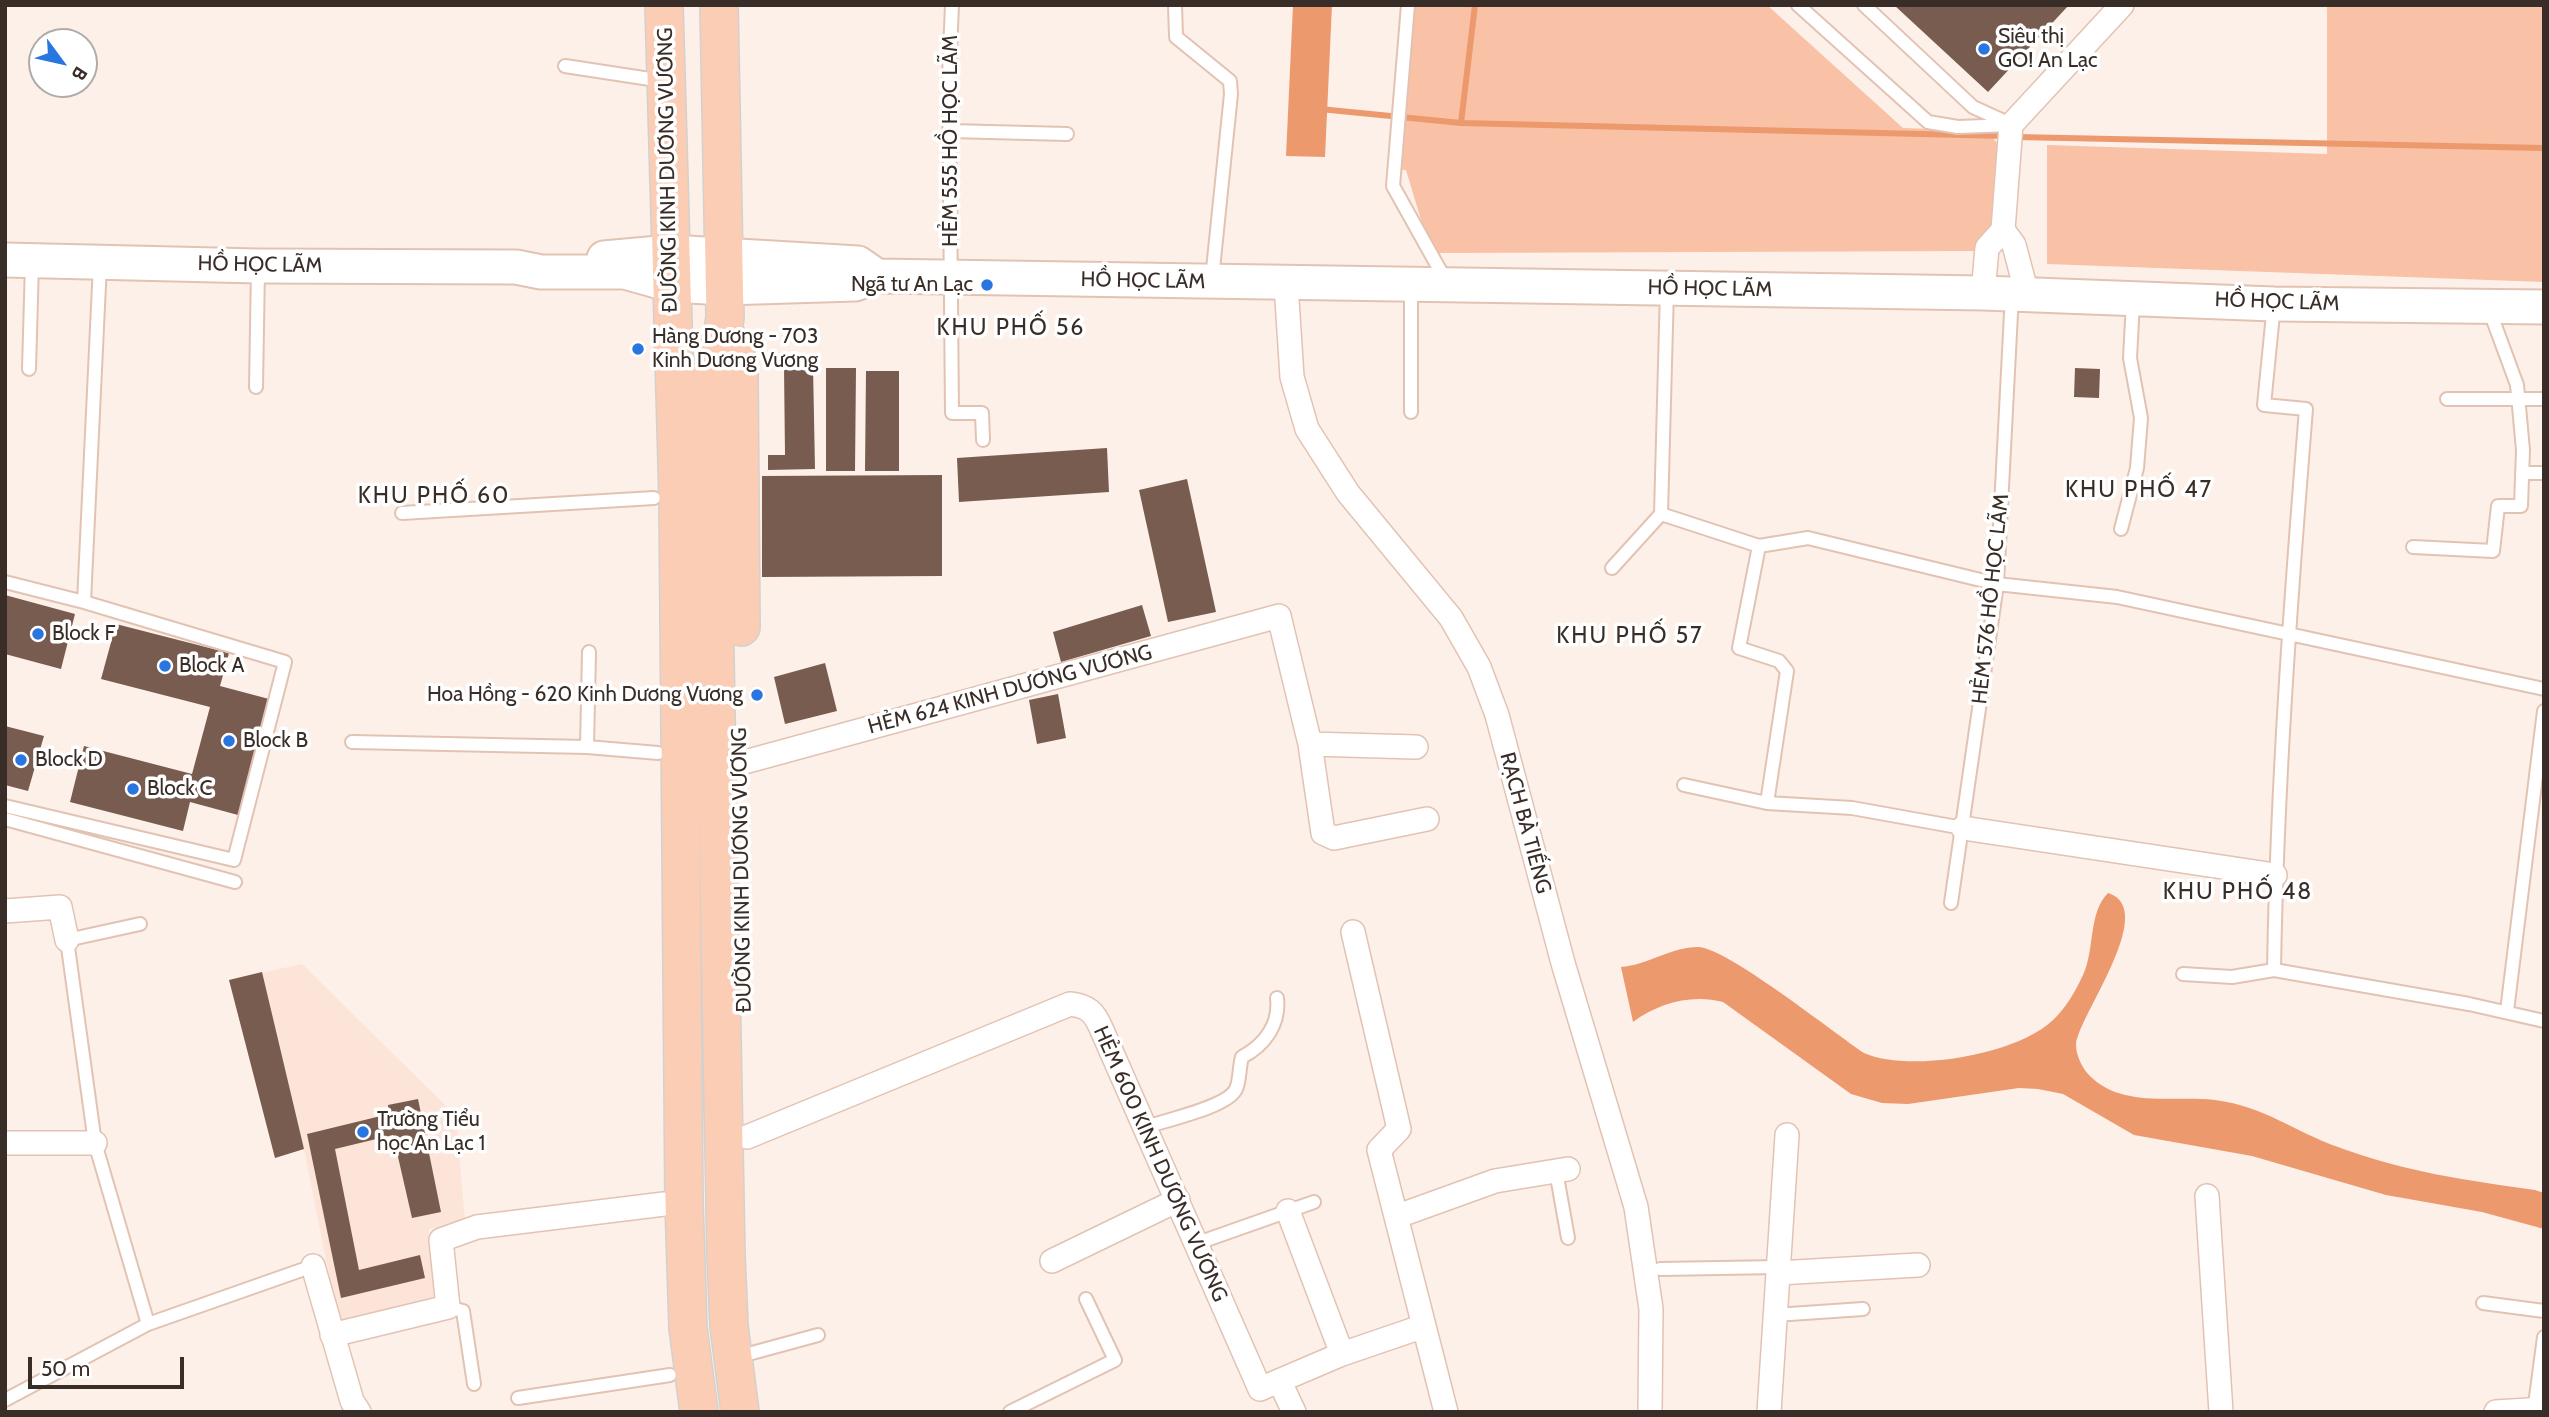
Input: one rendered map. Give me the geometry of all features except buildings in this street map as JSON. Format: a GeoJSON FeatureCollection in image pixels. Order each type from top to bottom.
{"type":"FeatureCollection","features":[{"type":"Feature","properties":{"kind":"main road","name":"ĐƯỜNG KINH DƯƠNG VƯƠNG"},"geometry":{"type":"LineString","coordinates":[[664,5],[678,498],[674,1203],[670,1375],[676,1412]]}},
{"type":"Feature","properties":{"kind":"main road","name":"ĐƯỜNG KINH DƯƠNG VƯƠNG"},"geometry":{"type":"LineString","coordinates":[[719,5],[724,331],[710,372],[729,652],[737,1196],[758,1412]]}},
{"type":"Feature","properties":{"kind":"main road","name":"HỒ HỌC LÃM"},"geometry":{"type":"LineString","coordinates":[[19,259],[258,266],[516,267],[541,272],[625,272],[671,268],[725,272],[858,262],[877,276],[2007,294],[2133,303],[2544,307]]}},
{"type":"Feature","properties":{"kind":"main road","name":"ĐƯỜNG KINH DƯƠNG VƯƠNG"},"geometry":{"type":"LineString","coordinates":[[672,335],[654,374],[659,753],[674,1203],[699,1412]]}},
{"type":"Feature","properties":{"kind":"main road","name":"ĐƯỜNG KINH DƯƠNG VƯƠNG"},"geometry":{"type":"LineString","coordinates":[[729,767],[747,1137],[737,1196],[729,1326],[740,1412]]}},
{"type":"Feature","properties":{"kind":"main road"},"geometry":{"type":"LineString","coordinates":[[674,1203],[737,1196]]}},
{"type":"Feature","properties":{"kind":"street"},"geometry":{"type":"LineString","coordinates":[[2007,294],[1987,248],[2003,230],[2011,125],[2122,5]]}},
{"type":"Feature","properties":{"kind":"street"},"geometry":{"type":"LineString","coordinates":[[2003,230],[2014,245],[2007,294]]}},
{"type":"Feature","properties":{"kind":"street","name":"RẠCH BÀ TIẾNG"},"geometry":{"type":"LineString","coordinates":[[1292,284],[1304,375],[1319,424],[1359,486],[1461,611],[1500,686],[1575,960],[1640,1172],[1660,1269],[1663,1308],[1662,1412]]}},
{"type":"Feature","properties":{"kind":"street","name":"RẠCH BÀ TIẾNG"},"geometry":{"type":"LineString","coordinates":[[1292,284],[1292,377],[1307,429],[1348,493],[1451,618],[1479,667],[1497,715],[1559,950],[1636,1207],[1651,1309],[1650,1412]]}},
{"type":"Feature","properties":{"kind":"street","name":"HẺM 624 KINH DƯƠNG VƯƠNG"},"geometry":{"type":"LineString","coordinates":[[729,767],[1279,616],[1310,744]]}},
{"type":"Feature","properties":{"kind":"street"},"geometry":{"type":"LineString","coordinates":[[1416,747],[1310,744],[1325,836],[1334,838],[1427,819]]}},
{"type":"Feature","properties":{"kind":"street"},"geometry":{"type":"LineString","coordinates":[[1963,828],[2275,876]]}},
{"type":"Feature","properties":{"kind":"street"},"geometry":{"type":"LineString","coordinates":[[5,911],[60,907],[68,940]]}},
{"type":"Feature","properties":{"kind":"street"},"geometry":{"type":"LineString","coordinates":[[1353,932],[1399,1129],[1379,1150],[1446,1412]]}},
{"type":"Feature","properties":{"kind":"street","name":"HẺM 600 KINH DƯƠNG VƯƠNG"},"geometry":{"type":"LineString","coordinates":[[747,1137],[1070,1004],[1083,1006],[1094,1013],[1195,1244],[1270,1385],[1294,1412]]}},
{"type":"Feature","properties":{"kind":"street"},"geometry":{"type":"LineString","coordinates":[[1769,1412],[1787,1135]]}},
{"type":"Feature","properties":{"kind":"street"},"geometry":{"type":"LineString","coordinates":[[5,1142],[95,1143]]}},
{"type":"Feature","properties":{"kind":"street"},"geometry":{"type":"LineString","coordinates":[[1398,1216],[1494,1181],[1562,1170]]}},
{"type":"Feature","properties":{"kind":"street"},"geometry":{"type":"LineString","coordinates":[[2207,1196],[2221,1412]]}},
{"type":"Feature","properties":{"kind":"street"},"geometry":{"type":"LineString","coordinates":[[1052,1261],[1178,1200]]}},
{"type":"Feature","properties":{"kind":"street"},"geometry":{"type":"LineString","coordinates":[[332,1335],[448,1307],[441,1240],[477,1227],[674,1203]]}},
{"type":"Feature","properties":{"kind":"street"},"geometry":{"type":"LineString","coordinates":[[1288,1211],[1342,1354]]}},
{"type":"Feature","properties":{"kind":"street"},"geometry":{"type":"LineString","coordinates":[[1778,1270],[1918,1265]]}},
{"type":"Feature","properties":{"kind":"street"},"geometry":{"type":"LineString","coordinates":[[313,1266],[352,1401],[359,1412]]}},
{"type":"Feature","properties":{"kind":"street"},"geometry":{"type":"LineString","coordinates":[[1270,1385],[1342,1354],[1424,1326]]}},
{"type":"Feature","properties":{"kind":"street"},"geometry":{"type":"LineString","coordinates":[[2496,1412],[2537,1410]]}},
{"type":"Feature","properties":{"kind":"lane","name":"HẺM 555 HỒ HỌC LÃM"},"geometry":{"type":"LineString","coordinates":[[952,5],[952,413],[982,413],[983,440]]}},
{"type":"Feature","properties":{"kind":"lane"},"geometry":{"type":"LineString","coordinates":[[1175,5],[1176,37],[1230,82],[1231,94],[1211,282]]}},
{"type":"Feature","properties":{"kind":"lane"},"geometry":{"type":"LineString","coordinates":[[1408,5],[1393,186],[1450,287]]}},
{"type":"Feature","properties":{"kind":"lane"},"geometry":{"type":"LineString","coordinates":[[1798,5],[1928,122],[1958,127],[2011,125]]}},
{"type":"Feature","properties":{"kind":"lane"},"geometry":{"type":"LineString","coordinates":[[1864,5],[1973,107],[2011,125]]}},
{"type":"Feature","properties":{"kind":"lane"},"geometry":{"type":"LineString","coordinates":[[565,66],[666,82]]}},
{"type":"Feature","properties":{"kind":"lane"},"geometry":{"type":"LineString","coordinates":[[950,131],[1067,134]]}},
{"type":"Feature","properties":{"kind":"lane"},"geometry":{"type":"LineString","coordinates":[[19,259],[29,369]]}},
{"type":"Feature","properties":{"kind":"lane"},"geometry":{"type":"LineString","coordinates":[[84,602],[100,260]]}},
{"type":"Feature","properties":{"kind":"lane"},"geometry":{"type":"LineString","coordinates":[[256,387],[258,266]]}},
{"type":"Feature","properties":{"kind":"lane"},"geometry":{"type":"LineString","coordinates":[[1411,286],[1411,412]]}},
{"type":"Feature","properties":{"kind":"lane"},"geometry":{"type":"LineString","coordinates":[[1612,568],[1661,514],[1667,288]]}},
{"type":"Feature","properties":{"kind":"lane","name":"HẺM 576 HỒ HỌC LÃM"},"geometry":{"type":"LineString","coordinates":[[1951,903],[1997,583],[2007,294]]}},
{"type":"Feature","properties":{"kind":"lane"},"geometry":{"type":"LineString","coordinates":[[2121,528],[2137,468],[2141,418],[2129,344],[2133,303]]}},
{"type":"Feature","properties":{"kind":"lane"},"geometry":{"type":"LineString","coordinates":[[2274,304],[2264,405],[2306,409],[2289,633],[2275,876],[2274,970]]}},
{"type":"Feature","properties":{"kind":"lane"},"geometry":{"type":"LineString","coordinates":[[2413,547],[2493,551],[2498,506],[2521,506],[2517,385],[2487,305]]}},
{"type":"Feature","properties":{"kind":"lane"},"geometry":{"type":"LineString","coordinates":[[2447,399],[2544,399]]}},
{"type":"Feature","properties":{"kind":"lane"},"geometry":{"type":"LineString","coordinates":[[2522,473],[2544,473]]}},
{"type":"Feature","properties":{"kind":"lane"},"geometry":{"type":"LineString","coordinates":[[402,513],[654,498]]}},
{"type":"Feature","properties":{"kind":"lane"},"geometry":{"type":"LineString","coordinates":[[1661,514],[1759,546],[1808,538],[1997,583],[2117,597],[2544,689]]}},
{"type":"Feature","properties":{"kind":"lane"},"geometry":{"type":"LineString","coordinates":[[1759,546],[1739,648],[1779,661],[1787,671],[1767,803]]}},
{"type":"Feature","properties":{"kind":"lane"},"geometry":{"type":"LineString","coordinates":[[5,582],[84,602],[285,662],[234,860],[5,806]]}},
{"type":"Feature","properties":{"kind":"lane"},"geometry":{"type":"LineString","coordinates":[[587,747],[589,652]]}},
{"type":"Feature","properties":{"kind":"lane"},"geometry":{"type":"LineString","coordinates":[[2507,1012],[2544,710]]}},
{"type":"Feature","properties":{"kind":"lane"},"geometry":{"type":"LineString","coordinates":[[352,742],[587,747],[659,753]]}},
{"type":"Feature","properties":{"kind":"lane"},"geometry":{"type":"LineString","coordinates":[[1684,785],[1767,803],[1852,808],[1963,828]]}},
{"type":"Feature","properties":{"kind":"lane"},"geometry":{"type":"LineString","coordinates":[[5,819],[235,882]]}},
{"type":"Feature","properties":{"kind":"lane"},"geometry":{"type":"LineString","coordinates":[[140,924],[68,940],[95,1143],[148,1324]]}},
{"type":"Feature","properties":{"kind":"lane"},"geometry":{"type":"LineString","coordinates":[[2183,974],[2219,977],[2274,970],[2544,1021]]}},
{"type":"Feature","properties":{"kind":"lane"},"geometry":{"type":"LineString","coordinates":[[1146,1127],[1228,1100],[1238,1087],[1237,1071],[1242,1057],[1259,1048],[1270,1031],[1279,1012],[1277,998]]}},
{"type":"Feature","properties":{"kind":"lane"},"geometry":{"type":"LineString","coordinates":[[1562,1170],[1568,1238]]}},
{"type":"Feature","properties":{"kind":"lane"},"geometry":{"type":"LineString","coordinates":[[1195,1244],[1314,1202]]}},
{"type":"Feature","properties":{"kind":"lane"},"geometry":{"type":"LineString","coordinates":[[5,1400],[148,1324],[313,1266]]}},
{"type":"Feature","properties":{"kind":"lane"},"geometry":{"type":"LineString","coordinates":[[1660,1269],[1778,1270]]}},
{"type":"Feature","properties":{"kind":"lane"},"geometry":{"type":"LineString","coordinates":[[1010,1412],[1115,1360],[1086,1299]]}},
{"type":"Feature","properties":{"kind":"lane"},"geometry":{"type":"LineString","coordinates":[[2483,1303],[2544,1311]]}},
{"type":"Feature","properties":{"kind":"lane"},"geometry":{"type":"LineString","coordinates":[[448,1307],[463,1311],[474,1384]]}},
{"type":"Feature","properties":{"kind":"lane"},"geometry":{"type":"LineString","coordinates":[[1775,1315],[1863,1309]]}},
{"type":"Feature","properties":{"kind":"lane"},"geometry":{"type":"LineString","coordinates":[[752,1353],[818,1335]]}},
{"type":"Feature","properties":{"kind":"lane"},"geometry":{"type":"LineString","coordinates":[[2537,1410],[2544,1338]]}},
{"type":"Feature","properties":{"kind":"lane"},"geometry":{"type":"LineString","coordinates":[[518,1398],[670,1375]]}},
{"type":"Feature","properties":{"kind":"shaded area"},"geometry":{"type":"Polygon","coordinates":[[[1293,5],[1332,5],[1325,157],[1286,156],[1293,5]]]}},
{"type":"Feature","properties":{"kind":"shaded area"},"geometry":{"type":"Polygon","coordinates":[[[1403,5],[1767,5],[1903,128],[1988,131],[2002,150],[1998,230],[1979,251],[1431,253],[1406,170],[1391,169],[1403,5]]]}},
{"type":"Feature","properties":{"kind":"shaded area"},"geometry":{"type":"Polygon","coordinates":[[[2327,5],[2544,5],[2544,282],[2047,264],[2047,145],[2327,154],[2327,5]]]}},
{"type":"Feature","properties":{"kind":"shaded area"},"geometry":{"type":"Polygon","coordinates":[[[2108,893],[2122,903],[2125,920],[2121,941],[2076,1045],[2084,1068],[2101,1085],[2131,1096],[2233,1103],[2322,1141],[2386,1163],[2460,1179],[2535,1190],[2544,1193],[2544,1229],[2482,1212],[2386,1195],[2252,1156],[2134,1135],[2063,1094],[2038,1089],[2019,1088],[1908,1104],[1882,1103],[1851,1094],[1723,1002],[1699,999],[1676,1002],[1664,1005],[1633,1022],[1621,967],[1678,950],[1698,947],[1712,951],[1755,975],[1864,1053],[1884,1059],[1907,1061],[1962,1057],[2015,1043],[2036,1032],[2058,1015],[2083,975],[2097,911],[2108,893]]]}},
{"type":"Feature","properties":{"kind":"shaded area","name":"Trường Tiểu học An Lạc 1"},"geometry":{"type":"Polygon","coordinates":[[[302,964],[456,1116],[465,1223],[429,1229],[437,1302],[340,1331],[304,1149],[275,1158],[229,980],[302,964]]]}},
{"type":"Feature","properties":{"kind":"waterway"},"geometry":{"type":"LineString","coordinates":[[1461,123],[1475,5]]}},
{"type":"Feature","properties":{"kind":"waterway"},"geometry":{"type":"LineString","coordinates":[[1320,109],[1461,123],[2005,136]]}},
{"type":"Feature","properties":{"kind":"waterway"},"geometry":{"type":"LineString","coordinates":[[2016,137],[2544,148]]}},
{"type":"Feature","properties":{"kind":"place","name":"Siêu thị GO! An Lạc"},"geometry":{"type":"Point","coordinates":[1984,49]}},
{"type":"Feature","properties":{"kind":"place","name":"Ngã tư An Lạc"},"geometry":{"type":"Point","coordinates":[987,285]}},
{"type":"Feature","properties":{"kind":"place","name":"Hàng Dương - 703 Kinh Dương Vương"},"geometry":{"type":"Point","coordinates":[638,349]}},
{"type":"Feature","properties":{"kind":"place","name":"Block F"},"geometry":{"type":"Point","coordinates":[38,634]}},
{"type":"Feature","properties":{"kind":"place","name":"Block A"},"geometry":{"type":"Point","coordinates":[165,666]}},
{"type":"Feature","properties":{"kind":"place","name":"Hoa Hồng - 620 Kinh Dương Vương"},"geometry":{"type":"Point","coordinates":[757,695]}},
{"type":"Feature","properties":{"kind":"place","name":"Block B"},"geometry":{"type":"Point","coordinates":[229,741]}},
{"type":"Feature","properties":{"kind":"place","name":"Block D"},"geometry":{"type":"Point","coordinates":[21,760]}},
{"type":"Feature","properties":{"kind":"place","name":"Block C"},"geometry":{"type":"Point","coordinates":[133,789]}},
{"type":"Feature","properties":{"kind":"place","name":"Trường Tiểu học An Lạc 1"},"geometry":{"type":"Point","coordinates":[363,1132]}},
{"type":"Feature","properties":{"kind":"district","name":"KHU PHỐ 56"},"geometry":{"type":"Point","coordinates":[1011,328]}},
{"type":"Feature","properties":{"kind":"district","name":"KHU PHỐ 47"},"geometry":{"type":"Point","coordinates":[2139,490]}},
{"type":"Feature","properties":{"kind":"district","name":"KHU PHỐ 60"},"geometry":{"type":"Point","coordinates":[434,496]}},
{"type":"Feature","properties":{"kind":"district","name":"KHU PHỐ 57"},"geometry":{"type":"Point","coordinates":[1630,636]}},
{"type":"Feature","properties":{"kind":"district","name":"KHU PHỐ 48"},"geometry":{"type":"Point","coordinates":[2238,892]}}]}
